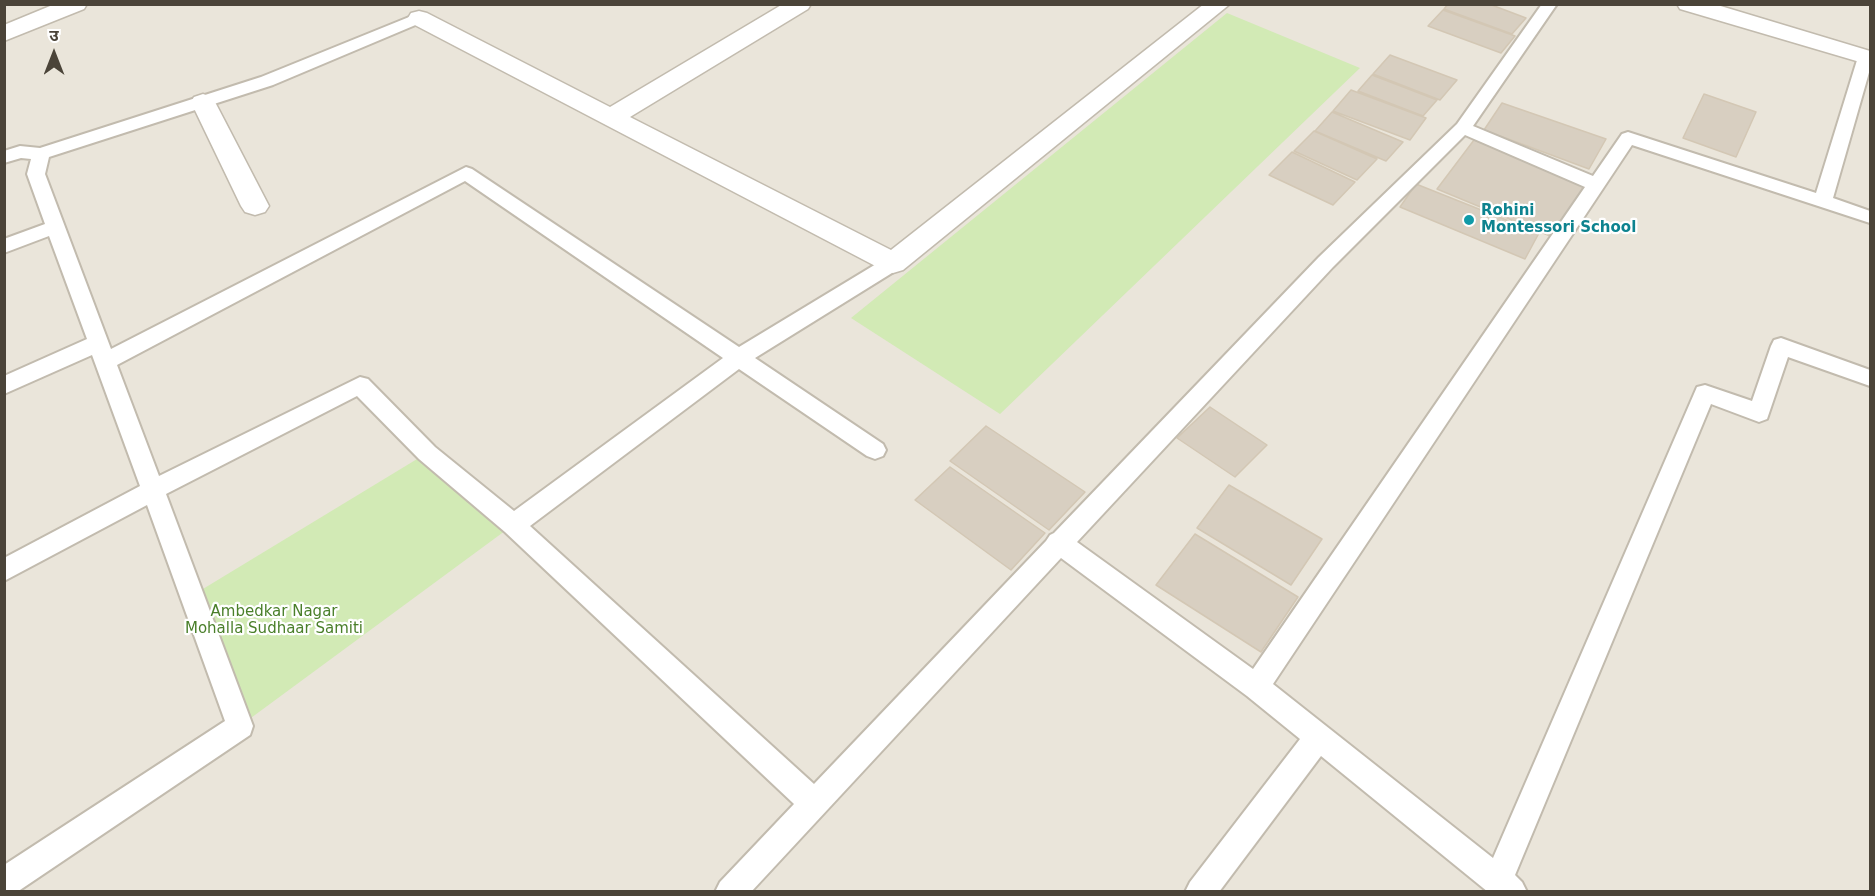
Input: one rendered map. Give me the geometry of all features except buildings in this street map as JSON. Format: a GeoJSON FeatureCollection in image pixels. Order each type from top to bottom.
{"type":"FeatureCollection","features":[{"type":"Feature","properties":{"kind":"street"},"geometry":{"type":"LineString","coordinates":[[4,34],[76,4]]}},
{"type":"Feature","properties":{"kind":"street"},"geometry":{"type":"LineString","coordinates":[[418,18],[444,4]]}},
{"type":"Feature","properties":{"kind":"street"},"geometry":{"type":"LineString","coordinates":[[418,18],[893,263],[1220,4]]}},
{"type":"Feature","properties":{"kind":"street"},"geometry":{"type":"LineString","coordinates":[[1688,4],[1868,58]]}},
{"type":"Feature","properties":{"kind":"street"},"geometry":{"type":"LineString","coordinates":[[611,117],[784,7]]}},
{"type":"Feature","properties":{"kind":"street"},"geometry":{"type":"LineString","coordinates":[[203,102],[255,206]]}},
{"type":"Feature","properties":{"kind":"lane"},"geometry":{"type":"LineString","coordinates":[[730,891],[1058,542],[1326,262],[1463,128],[1550,4]]}},
{"type":"Feature","properties":{"kind":"lane"},"geometry":{"type":"LineString","coordinates":[[4,157],[20,152],[41,154],[267,81],[418,18]]}},
{"type":"Feature","properties":{"kind":"lane"},"geometry":{"type":"LineString","coordinates":[[1823,202],[1868,58]]}},
{"type":"Feature","properties":{"kind":"lane"},"geometry":{"type":"LineString","coordinates":[[1463,128],[1597,185]]}},
{"type":"Feature","properties":{"kind":"lane"},"geometry":{"type":"LineString","coordinates":[[1256,687],[1628,138],[1870,218]]}},
{"type":"Feature","properties":{"kind":"lane"},"geometry":{"type":"LineString","coordinates":[[4,883],[240,726],[36,174],[41,154]]}},
{"type":"Feature","properties":{"kind":"lane"},"geometry":{"type":"LineString","coordinates":[[4,386],[102,353],[466,173],[737,359],[875,450]]}},
{"type":"Feature","properties":{"kind":"lane"},"geometry":{"type":"LineString","coordinates":[[4,246],[55,227]]}},
{"type":"Feature","properties":{"kind":"lane"},"geometry":{"type":"LineString","coordinates":[[513,525],[737,359],[893,263]]}},
{"type":"Feature","properties":{"kind":"lane"},"geometry":{"type":"LineString","coordinates":[[1058,542],[1256,687],[1505,886],[1705,393],[1759,413],[1781,345],[1870,378]]}},
{"type":"Feature","properties":{"kind":"lane"},"geometry":{"type":"LineString","coordinates":[[4,570],[153,490],[360,385],[427,453],[513,525],[814,803]]}},
{"type":"Feature","properties":{"kind":"lane"},"geometry":{"type":"LineString","coordinates":[[1200,891],[1319,736]]}},
{"type":"Feature","properties":{"kind":"shaded area"},"geometry":{"type":"Polygon","coordinates":[[[5,5],[1870,5],[1870,891],[5,891],[5,5]]]}},
{"type":"Feature","properties":{"kind":"green space"},"geometry":{"type":"Polygon","coordinates":[[[1227,13],[1360,68],[1000,414],[851,318],[1227,13]]]}},
{"type":"Feature","properties":{"kind":"green space","name":"Ambedkar Nagar Mohalla Sudhaar Samiti"},"geometry":{"type":"Polygon","coordinates":[[[427,453],[513,525],[240,726],[193,595],[427,453]]]}},
{"type":"Feature","properties":{"kind":"place","name":"Rohini Montessori School"},"geometry":{"type":"Point","coordinates":[1469,220]}}]}
